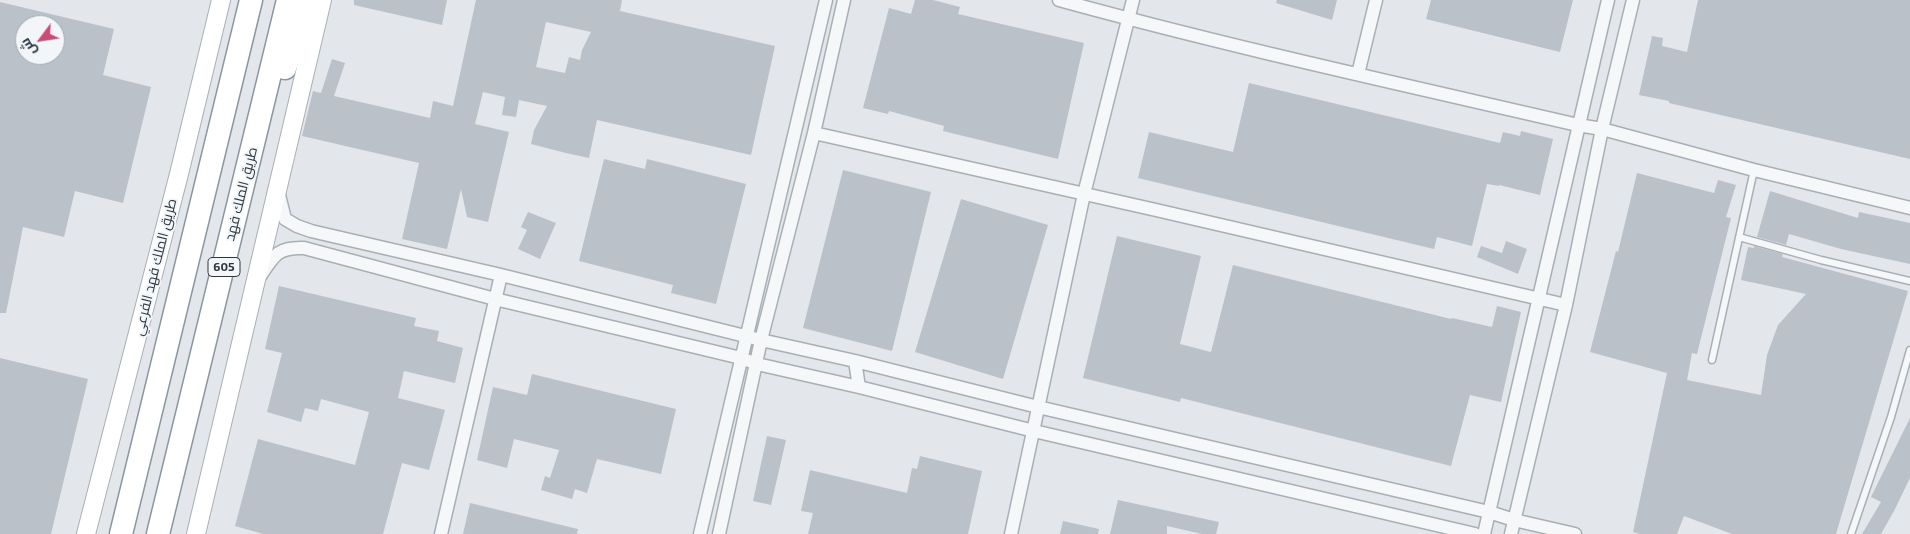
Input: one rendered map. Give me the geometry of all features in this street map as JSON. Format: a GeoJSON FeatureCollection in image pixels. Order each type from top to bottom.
{"type":"FeatureCollection","features":[{"type":"Feature","properties":{"kind":"highway","name":"605"},"geometry":{"type":"LineString","coordinates":[[121,534],[251,0]]}},
{"type":"Feature","properties":{"kind":"highway","name":"طريق الملك فهد"},"geometry":{"type":"LineString","coordinates":[[158,534],[288,0]]}},
{"type":"Feature","properties":{"kind":"highway"},"geometry":{"type":"LineString","coordinates":[[236,218],[308,0]]}},
{"type":"Feature","properties":{"kind":"main road","name":"طريق الملك فهد الفرعي"},"geometry":{"type":"LineString","coordinates":[[86,534],[177,183],[221,0]]}},
{"type":"Feature","properties":{"kind":"main road"},"geometry":{"type":"LineString","coordinates":[[196,534],[322,0]]}},
{"type":"Feature","properties":{"kind":"street"},"geometry":{"type":"LineString","coordinates":[[700,534],[826,0]]}},
{"type":"Feature","properties":{"kind":"street"},"geometry":{"type":"LineString","coordinates":[[719,534],[761,340],[814,133],[844,0]]}},
{"type":"Feature","properties":{"kind":"street"},"geometry":{"type":"LineString","coordinates":[[1059,0],[1129,19],[1358,74],[1602,129],[1754,170],[1910,208]]}},
{"type":"Feature","properties":{"kind":"street"},"geometry":{"type":"LineString","coordinates":[[1011,534],[1084,194],[1134,0]]}},
{"type":"Feature","properties":{"kind":"street"},"geometry":{"type":"LineString","coordinates":[[1358,74],[1376,0]]}},
{"type":"Feature","properties":{"kind":"street"},"geometry":{"type":"LineString","coordinates":[[1484,534],[1608,0]]}},
{"type":"Feature","properties":{"kind":"street"},"geometry":{"type":"LineString","coordinates":[[1511,534],[1566,305],[1602,129],[1634,0]]}},
{"type":"Feature","properties":{"kind":"street"},"geometry":{"type":"LineString","coordinates":[[814,133],[1566,305]]}},
{"type":"Feature","properties":{"kind":"street"},"geometry":{"type":"LineString","coordinates":[[278,190],[286,218],[297,226],[310,231],[501,274],[761,340],[855,360],[1038,408],[1489,512],[1514,520],[1575,534]]}},
{"type":"Feature","properties":{"kind":"street"},"geometry":{"type":"LineString","coordinates":[[254,285],[272,257],[280,250],[291,247],[304,248],[495,299],[741,358],[756,364],[1475,534]]}},
{"type":"Feature","properties":{"kind":"street"},"geometry":{"type":"LineString","coordinates":[[441,534],[501,274]]}},
{"type":"Feature","properties":{"kind":"street"},"geometry":{"type":"LineString","coordinates":[[855,360],[859,387]]}},
{"type":"Feature","properties":{"kind":"lane"},"geometry":{"type":"LineString","coordinates":[[1712,360],[1754,170]]}},
{"type":"Feature","properties":{"kind":"lane"},"geometry":{"type":"LineString","coordinates":[[1739,236],[1821,260],[1910,281]]}},
{"type":"Feature","properties":{"kind":"lane"},"geometry":{"type":"LineString","coordinates":[[1851,534],[1891,417],[1910,350]]}},
{"type":"Feature","properties":{"kind":"building"},"geometry":{"type":"Polygon","coordinates":[[[354,0],[447,0],[442,25],[354,5],[354,0]]]}},
{"type":"Feature","properties":{"kind":"building"},"geometry":{"type":"Polygon","coordinates":[[[476,0],[622,0],[620,11],[775,46],[751,155],[597,120],[589,158],[566,153],[531,144],[534,130],[547,106],[519,100],[516,117],[502,115],[505,97],[483,92],[475,124],[509,132],[488,222],[467,217],[461,189],[447,249],[402,239],[419,163],[302,136],[313,91],[321,93],[332,59],[345,63],[334,96],[430,118],[433,101],[453,106],[476,0]],[[546,22],[536,67],[565,73],[569,57],[580,60],[582,50],[591,32],[546,22]]]}},
{"type":"Feature","properties":{"kind":"building"},"geometry":{"type":"Polygon","coordinates":[[[915,0],[933,0],[960,7],[958,14],[1084,43],[1058,159],[943,131],[944,126],[889,111],[888,114],[863,108],[889,8],[911,14],[915,0]]]}},
{"type":"Feature","properties":{"kind":"building"},"geometry":{"type":"Polygon","coordinates":[[[1277,0],[1337,0],[1332,20],[1276,3],[1277,0]]]}},
{"type":"Feature","properties":{"kind":"building"},"geometry":{"type":"Polygon","coordinates":[[[1431,0],[1573,0],[1560,52],[1426,19],[1431,0]]]}},
{"type":"Feature","properties":{"kind":"building"},"geometry":{"type":"Polygon","coordinates":[[[1698,0],[1910,0],[1910,159],[1639,95],[1652,36],[1663,38],[1662,46],[1687,52],[1698,0]]]}},
{"type":"Feature","properties":{"kind":"building"},"geometry":{"type":"Polygon","coordinates":[[[0,2],[55,15],[15,15],[15,65],[65,65],[65,17],[114,29],[103,75],[151,87],[123,203],[75,191],[64,237],[23,227],[6,313],[0,313],[0,2]]]}},
{"type":"Feature","properties":{"kind":"building"},"geometry":{"type":"Polygon","coordinates":[[[1249,83],[1500,143],[1503,132],[1520,136],[1521,131],[1553,139],[1540,195],[1487,184],[1472,246],[1437,237],[1434,249],[1138,178],[1149,132],[1233,152],[1249,83]]]}},
{"type":"Feature","properties":{"kind":"building"},"geometry":{"type":"Polygon","coordinates":[[[604,159],[645,169],[647,159],[746,184],[716,304],[671,293],[673,285],[579,261],[604,159]]]}},
{"type":"Feature","properties":{"kind":"building"},"geometry":{"type":"Polygon","coordinates":[[[843,170],[931,192],[892,351],[803,328],[843,170]]]}},
{"type":"Feature","properties":{"kind":"building"},"geometry":{"type":"Polygon","coordinates":[[[1637,173],[1714,193],[1718,180],[1736,185],[1726,217],[1731,218],[1697,354],[1692,353],[1687,380],[1761,395],[1767,355],[1778,325],[1806,294],[1741,280],[1748,247],[1754,248],[1754,246],[1783,254],[1782,257],[1908,291],[1836,534],[1732,534],[1684,516],[1677,534],[1640,534],[1633,532],[1667,373],[1590,352],[1616,251],[1618,252],[1637,173]]]}},
{"type":"Feature","properties":{"kind":"building"},"geometry":{"type":"Polygon","coordinates":[[[1770,191],[1858,218],[1859,212],[1910,223],[1910,264],[1841,249],[1789,234],[1786,245],[1757,237],[1770,191]]]}},
{"type":"Feature","properties":{"kind":"building"},"geometry":{"type":"Polygon","coordinates":[[[961,199],[1048,225],[1003,379],[915,352],[961,199]]]}},
{"type":"Feature","properties":{"kind":"building"},"geometry":{"type":"Polygon","coordinates":[[[528,212],[556,223],[540,259],[518,249],[527,230],[521,227],[528,212]]]}},
{"type":"Feature","properties":{"kind":"building"},"geometry":{"type":"Polygon","coordinates":[[[1117,236],[1201,256],[1180,344],[1211,352],[1233,265],[1451,319],[1492,327],[1497,306],[1521,312],[1501,402],[1470,395],[1451,466],[1181,398],[1180,402],[1083,378],[1117,236]]]}},
{"type":"Feature","properties":{"kind":"building"},"geometry":{"type":"Polygon","coordinates":[[[1506,241],[1527,249],[1518,274],[1477,257],[1481,246],[1502,253],[1506,241]]]}},
{"type":"Feature","properties":{"kind":"building"},"geometry":{"type":"Polygon","coordinates":[[[279,286],[416,318],[414,326],[439,331],[437,341],[463,348],[455,383],[404,371],[398,398],[445,410],[429,470],[402,463],[383,534],[263,534],[235,526],[258,439],[355,465],[369,412],[321,399],[318,411],[305,408],[301,422],[267,412],[282,353],[265,349],[279,286]]]}},
{"type":"Feature","properties":{"kind":"building"},"geometry":{"type":"Polygon","coordinates":[[[0,358],[88,379],[51,534],[0,534],[0,358]]]}},
{"type":"Feature","properties":{"kind":"building"},"geometry":{"type":"Polygon","coordinates":[[[532,374],[676,409],[661,474],[597,459],[587,493],[575,489],[572,499],[541,490],[545,476],[550,478],[559,450],[514,439],[507,468],[477,460],[493,387],[527,395],[532,374]]]}},
{"type":"Feature","properties":{"kind":"building"},"geometry":{"type":"Polygon","coordinates":[[[1910,418],[1910,478],[1881,534],[1862,534],[1881,502],[1871,497],[1910,418]]]}},
{"type":"Feature","properties":{"kind":"building"},"geometry":{"type":"Polygon","coordinates":[[[767,436],[786,440],[771,505],[753,501],[767,436]]]}},
{"type":"Feature","properties":{"kind":"building"},"geometry":{"type":"Polygon","coordinates":[[[920,456],[982,471],[968,534],[808,534],[813,513],[801,511],[810,470],[907,493],[912,468],[917,469],[920,456]]]}},
{"type":"Feature","properties":{"kind":"building"},"geometry":{"type":"Polygon","coordinates":[[[1118,500],[1219,522],[1216,534],[1202,534],[1167,526],[1167,534],[1110,534],[1118,500]]]}},
{"type":"Feature","properties":{"kind":"building"},"geometry":{"type":"Polygon","coordinates":[[[470,503],[578,529],[577,534],[463,534],[470,503]]]}},
{"type":"Feature","properties":{"kind":"building"},"geometry":{"type":"Polygon","coordinates":[[[1063,521],[1099,529],[1098,534],[1060,534],[1063,521]]]}}]}
